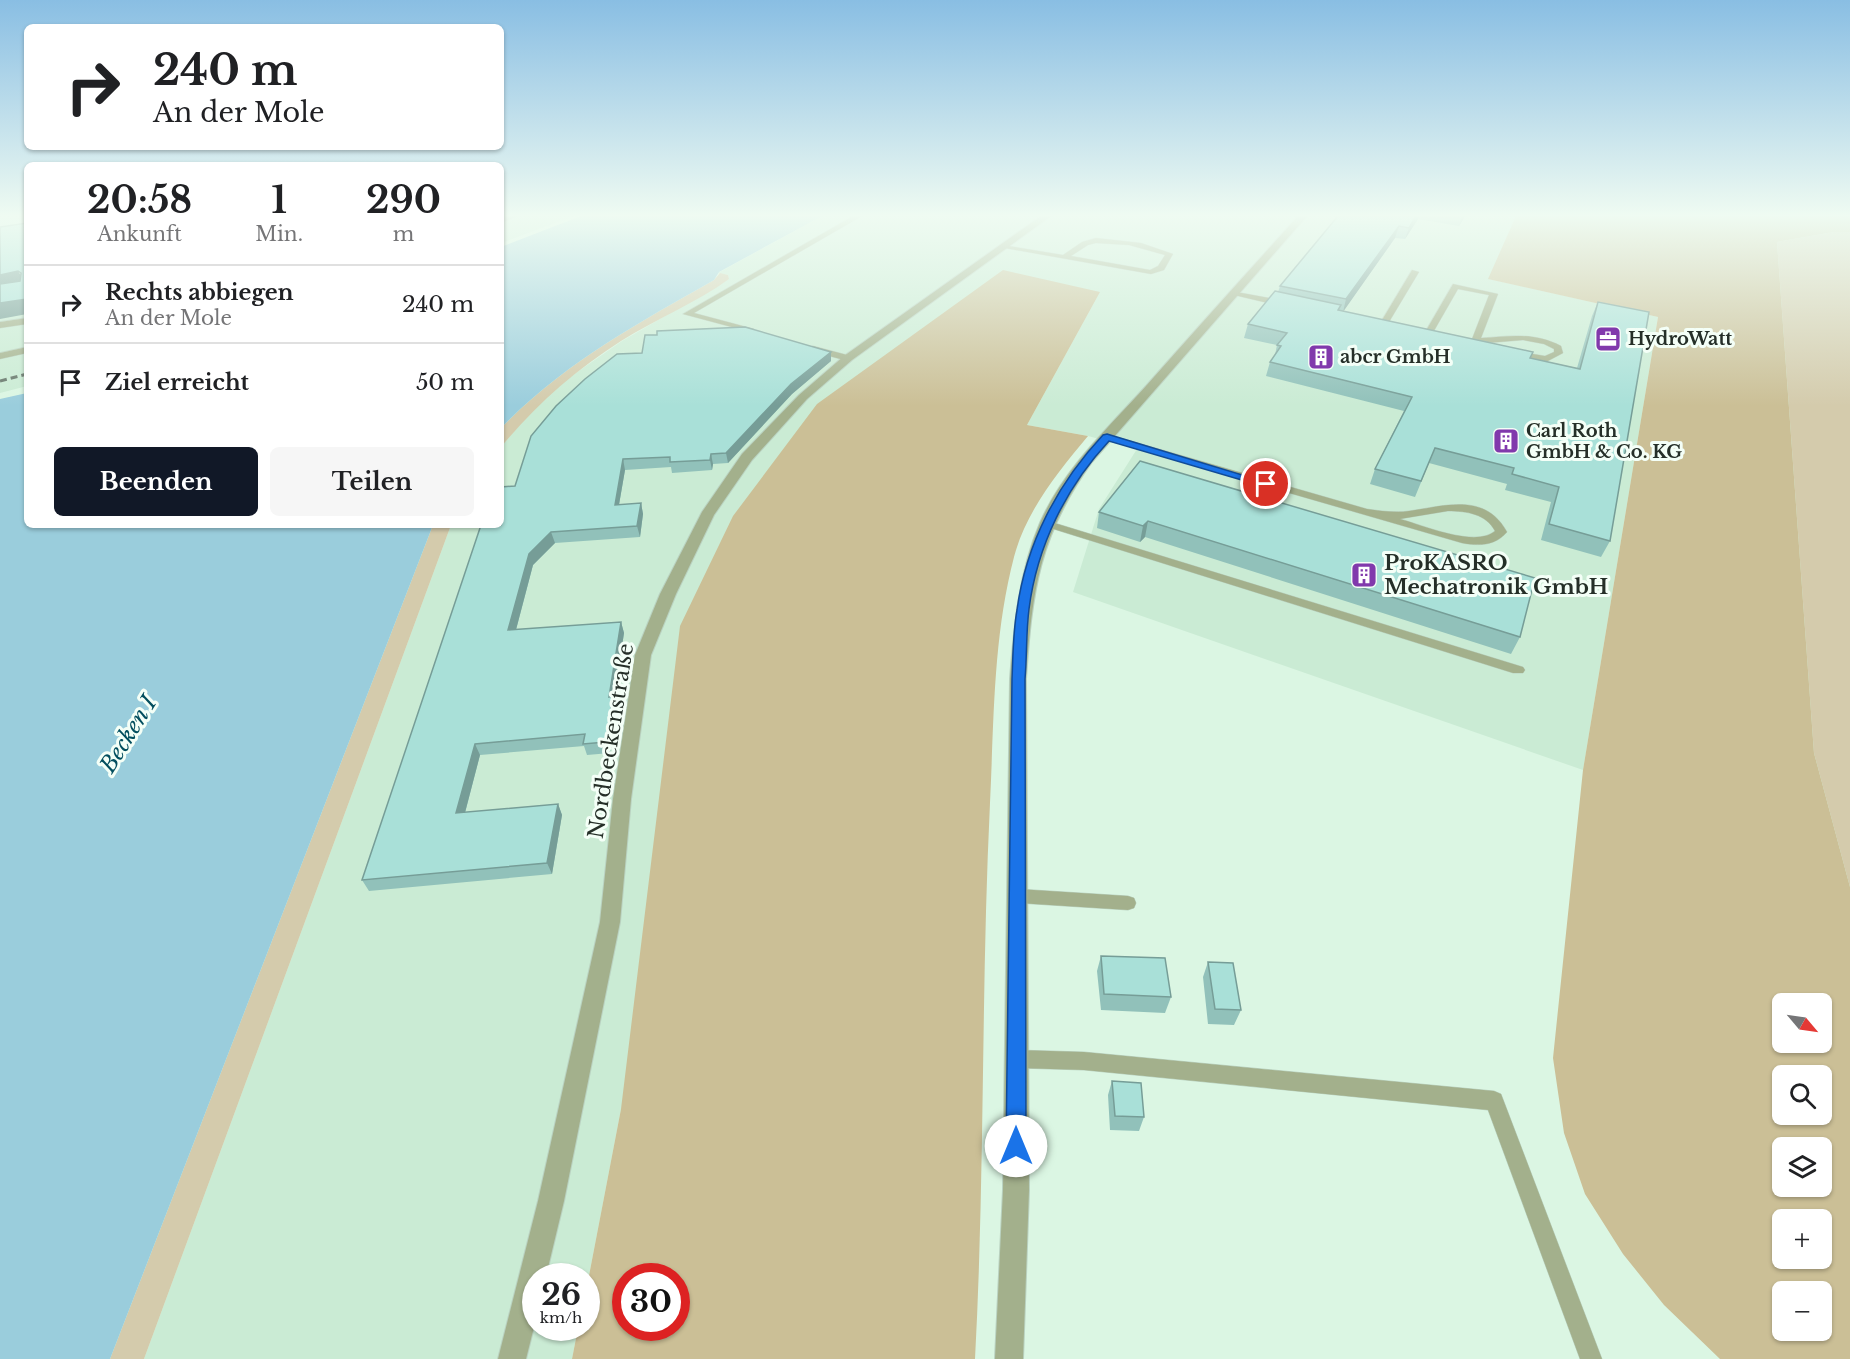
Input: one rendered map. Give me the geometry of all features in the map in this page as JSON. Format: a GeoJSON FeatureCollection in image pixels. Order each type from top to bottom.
{"type":"FeatureCollection","features":[{"type":"Feature","properties":{"kind":"street","name":"Nordbeckenstraße"},"geometry":{"type":"LineString","coordinates":[[512,1359],[551,1201],[610,922],[622,799],[643,655],[668,594],[706,515],[747,457],[775,426],[803,397],[848,358],[958,279]]}},
{"type":"Feature","properties":{"kind":"street"},"geometry":{"type":"LineString","coordinates":[[1009,1359],[1016,1190],[1018,679],[1023,609],[1035,558],[1058,501],[1087,459],[1246,279]]}},
{"type":"Feature","properties":{"kind":"lane"},"geometry":{"type":"LineString","coordinates":[[747,279],[687,314],[759,334]]}},
{"type":"Feature","properties":{"kind":"lane"},"geometry":{"type":"LineString","coordinates":[[1383,325],[1411,279]]}},
{"type":"Feature","properties":{"kind":"lane"},"geometry":{"type":"LineString","coordinates":[[1428,334],[1456,286],[1494,294],[1476,341]]}},
{"type":"Feature","properties":{"kind":"lane"},"geometry":{"type":"LineString","coordinates":[[1234,293],[1291,305]]}},
{"type":"Feature","properties":{"kind":"lane"},"geometry":{"type":"LineString","coordinates":[[0,326],[24,322]]}},
{"type":"Feature","properties":{"kind":"lane"},"geometry":{"type":"LineString","coordinates":[[1371,322],[1394,327]]}},
{"type":"Feature","properties":{"kind":"lane"},"geometry":{"type":"LineString","coordinates":[[1417,332],[1439,337]]}},
{"type":"Feature","properties":{"kind":"lane"},"geometry":{"type":"LineString","coordinates":[[1495,349],[1450,339],[1476,341],[1521,336],[1550,342],[1558,348],[1558,353],[1546,359],[1506,352]]}},
{"type":"Feature","properties":{"kind":"lane"},"geometry":{"type":"LineString","coordinates":[[803,346],[848,358]]}},
{"type":"Feature","properties":{"kind":"lane"},"geometry":{"type":"LineString","coordinates":[[0,356],[24,351]]}},
{"type":"Feature","properties":{"kind":"lane"},"geometry":{"type":"LineString","coordinates":[[1107,437],[1357,511],[1478,542],[1491,541],[1501,532],[1494,521],[1481,512],[1463,507],[1441,508],[1408,515],[1357,511]]}},
{"type":"Feature","properties":{"kind":"lane"},"geometry":{"type":"LineString","coordinates":[[1048,524],[1518,670]]}},
{"type":"Feature","properties":{"kind":"lane"},"geometry":{"type":"LineString","coordinates":[[1018,896],[1128,903]]}},
{"type":"Feature","properties":{"kind":"lane"},"geometry":{"type":"LineString","coordinates":[[1017,1059],[1084,1061],[1494,1101],[1591,1359]]}},
{"type":"Feature","properties":{"kind":"shaded area"},"geometry":{"type":"Polygon","coordinates":[[[0,279],[24,279],[24,387],[0,393],[0,279]]]}},
{"type":"Feature","properties":{"kind":"shaded area"},"geometry":{"type":"Polygon","coordinates":[[[728,279],[1491,279],[1658,317],[1583,770],[1073,592],[1099,509],[1137,449],[1088,436],[1027,425],[1100,292],[621,1109],[591,1263],[522,1263],[522,1341],[575,1341],[572,1359],[144,1359],[450,528],[504,528],[504,443],[531,411],[560,384],[622,341],[728,279]]]}},
{"type":"Feature","properties":{"kind":"shaded area"},"geometry":{"type":"Polygon","coordinates":[[[728,279],[621,341],[587,364],[542,402],[504,444],[504,425],[550,384],[602,346],[714,280],[728,279]]]}},
{"type":"Feature","properties":{"kind":"shaded area"},"geometry":{"type":"Polygon","coordinates":[[[990,279],[1045,279],[1100,292],[1027,425],[1088,436],[1044,493],[1019,540],[1007,587],[998,648],[987,872],[975,1359],[572,1359],[575,1341],[600,1341],[600,1263],[591,1263],[621,1109],[680,626],[733,516],[817,404],[990,279]]]}},
{"type":"Feature","properties":{"kind":"shaded area"},"geometry":{"type":"Polygon","coordinates":[[[1490,279],[1780,279],[1814,753],[1850,887],[1850,1359],[1720,1359],[1664,1305],[1623,1254],[1585,1194],[1564,1133],[1553,1058],[1583,770],[1658,317],[1490,279]]]}},
{"type":"Feature","properties":{"kind":"shaded area"},"geometry":{"type":"Polygon","coordinates":[[[1780,279],[1850,279],[1850,887],[1814,753],[1780,279]]]}},
{"type":"Feature","properties":{"kind":"shaded area"},"geometry":{"type":"Polygon","coordinates":[[[432,528],[450,528],[144,1359],[110,1359],[432,528]]]}},
{"type":"Feature","properties":{"kind":"water"},"geometry":{"type":"Polygon","coordinates":[[[504,279],[714,279],[602,346],[525,405],[504,425],[504,279]]]}},
{"type":"Feature","properties":{"kind":"water","name":"Becken I"},"geometry":{"type":"Polygon","coordinates":[[[24,394],[24,528],[432,528],[110,1359],[0,1359],[0,399],[24,394]]]}},
{"type":"Feature","properties":{"kind":"building"},"geometry":{"type":"Polygon","coordinates":[[[24,279],[24,299],[0,303],[0,284],[24,279]]]}},
{"type":"Feature","properties":{"kind":"building"},"geometry":{"type":"Polygon","coordinates":[[[1285,279],[1360,279],[1346,299],[1280,286],[1285,279]]]}},
{"type":"Feature","properties":{"kind":"building"},"geometry":{"type":"Polygon","coordinates":[[[1275,291],[1341,305],[1338,310],[1533,352],[1530,358],[1580,369],[1598,302],[1649,312],[1610,541],[1549,524],[1559,487],[1512,474],[1514,468],[1435,448],[1421,481],[1375,469],[1412,397],[1270,362],[1281,346],[1277,345],[1287,333],[1248,324],[1275,291]]]}},
{"type":"Feature","properties":{"kind":"building"},"geometry":{"type":"Polygon","coordinates":[[[745,327],[831,352],[791,384],[726,453],[711,454],[710,460],[670,462],[670,457],[623,459],[615,505],[641,503],[637,526],[551,532],[529,554],[508,630],[621,622],[609,697],[613,696],[606,742],[583,744],[585,734],[475,744],[456,813],[558,804],[547,863],[362,880],[480,528],[504,528],[504,487],[515,486],[531,436],[556,406],[617,354],[642,353],[645,335],[657,335],[657,331],[745,327]]]}},
{"type":"Feature","properties":{"kind":"building","name":"ProKASRO Mechatronik GmbH"},"geometry":{"type":"Polygon","coordinates":[[[1140,461],[1535,578],[1520,637],[1148,521],[1143,526],[1099,512],[1140,461]]]}},
{"type":"Feature","properties":{"kind":"building"},"geometry":{"type":"Polygon","coordinates":[[[1101,956],[1165,958],[1171,997],[1104,994],[1101,956]]]}},
{"type":"Feature","properties":{"kind":"building"},"geometry":{"type":"Polygon","coordinates":[[[1208,962],[1233,963],[1241,1010],[1215,1009],[1208,962]]]}},
{"type":"Feature","properties":{"kind":"building"},"geometry":{"type":"Polygon","coordinates":[[[1112,1081],[1141,1083],[1144,1117],[1115,1116],[1112,1081]]]}},
{"type":"Feature","properties":{"kind":"railway"},"geometry":{"type":"LineString","coordinates":[[0,381],[24,375]]}},
{"type":"Feature","properties":{"kind":"place","name":"HydroWatt"},"geometry":{"type":"Point","coordinates":[1608,339]}},
{"type":"Feature","properties":{"kind":"place","name":"abcr GmbH"},"geometry":{"type":"Point","coordinates":[1321,357]}},
{"type":"Feature","properties":{"kind":"place","name":"Carl Roth GmbH & Co. KG"},"geometry":{"type":"Point","coordinates":[1506,441]}},
{"type":"Feature","properties":{"kind":"place","name":"ProKASRO Mechatronik GmbH"},"geometry":{"type":"Point","coordinates":[1364,575]}},
{"type":"Feature","properties":{"kind":"route"},"geometry":{"type":"LineString","coordinates":[[1016,1146],[1018,679],[1023,609],[1035,558],[1058,501],[1087,459],[1107,437],[1266,484]]}}]}
